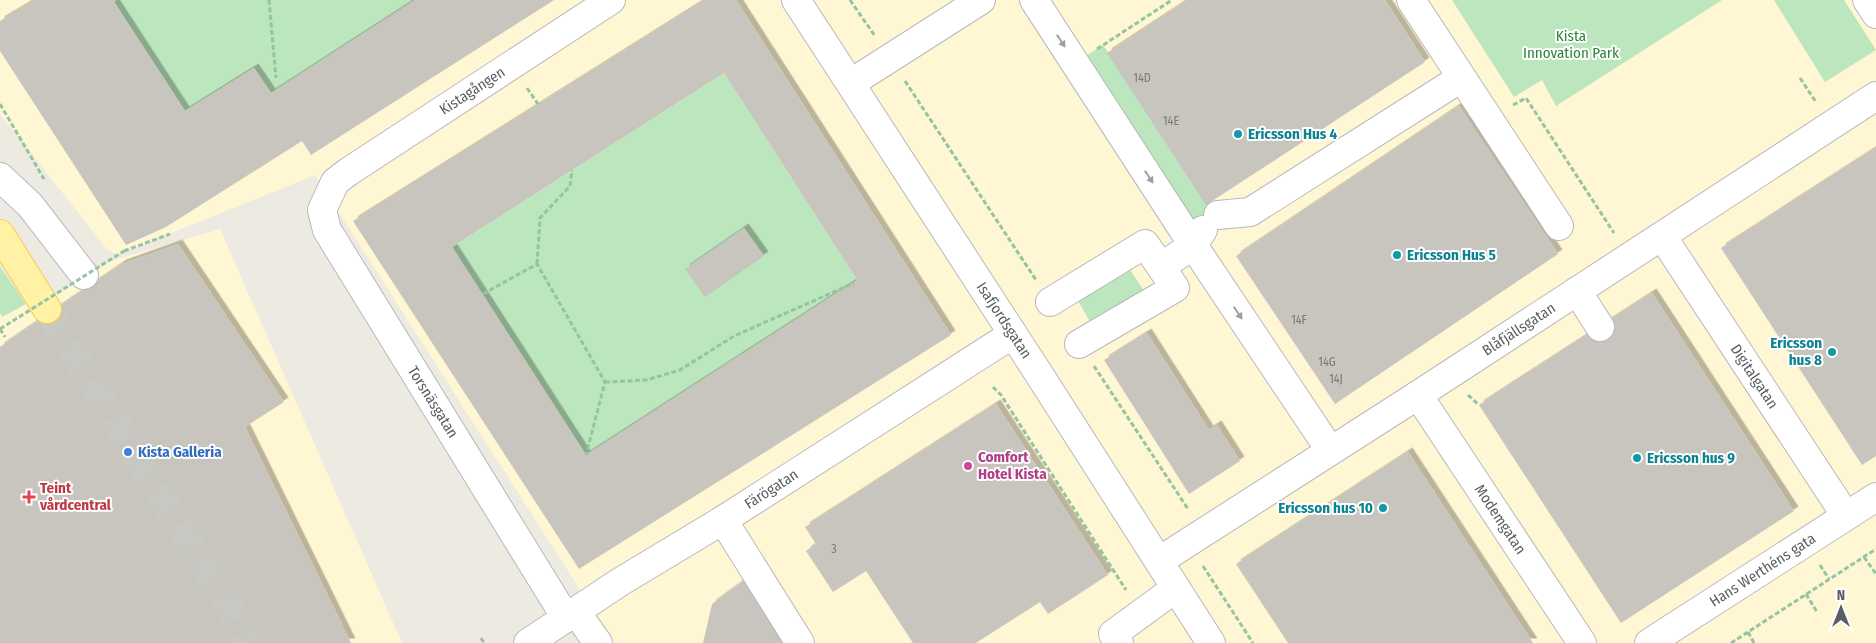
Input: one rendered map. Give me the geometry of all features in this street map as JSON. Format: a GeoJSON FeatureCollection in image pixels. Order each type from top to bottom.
{"type":"FeatureCollection","features":[{"type":"Feature","properties":{"kind":"main road"},"geometry":{"type":"LineString","coordinates":[[0,234],[47,310]]}},
{"type":"Feature","properties":{"kind":"street","name":"Kistagången"},"geometry":{"type":"LineString","coordinates":[[335,182],[611,0]]}},
{"type":"Feature","properties":{"kind":"street","name":"Isafjordsgatan"},"geometry":{"type":"LineString","coordinates":[[796,0],[1211,643]]}},
{"type":"Feature","properties":{"kind":"street"},"geometry":{"type":"LineString","coordinates":[[851,83],[981,0]]}},
{"type":"Feature","properties":{"kind":"street"},"geometry":{"type":"LineString","coordinates":[[1034,0],[1193,245],[1330,450]]}},
{"type":"Feature","properties":{"kind":"street"},"geometry":{"type":"LineString","coordinates":[[1412,0],[1559,226]]}},
{"type":"Feature","properties":{"kind":"street"},"geometry":{"type":"LineString","coordinates":[[1867,0],[1876,14]]}},
{"type":"Feature","properties":{"kind":"street"},"geometry":{"type":"LineString","coordinates":[[1162,267],[1193,245],[1214,218],[1250,212],[1461,78]]}},
{"type":"Feature","properties":{"kind":"street","name":"Blåfjällsgatan"},"geometry":{"type":"LineString","coordinates":[[1159,561],[1418,395],[1876,96]]}},
{"type":"Feature","properties":{"kind":"street"},"geometry":{"type":"LineString","coordinates":[[0,176],[30,205],[84,275]]}},
{"type":"Feature","properties":{"kind":"street","name":"Torsnäsgatan"},"geometry":{"type":"LineString","coordinates":[[335,182],[322,210],[327,230],[571,615],[598,643]]}},
{"type":"Feature","properties":{"kind":"street","name":"Digitalgatan"},"geometry":{"type":"LineString","coordinates":[[1662,236],[1846,516]]}},
{"type":"Feature","properties":{"kind":"street"},"geometry":{"type":"LineString","coordinates":[[1050,302],[1145,244],[1162,267],[1175,288],[1079,344]]}},
{"type":"Feature","properties":{"kind":"street"},"geometry":{"type":"LineString","coordinates":[[1577,291],[1600,327]]}},
{"type":"Feature","properties":{"kind":"street","name":"Färögatan"},"geometry":{"type":"LineString","coordinates":[[528,643],[620,582],[723,520],[1013,334]]}},
{"type":"Feature","properties":{"kind":"street","name":"Modemgatan"},"geometry":{"type":"LineString","coordinates":[[1418,395],[1582,643]]}},
{"type":"Feature","properties":{"kind":"street","name":"Hans Werthéns gata"},"geometry":{"type":"LineString","coordinates":[[1649,643],[1876,497]]}},
{"type":"Feature","properties":{"kind":"street"},"geometry":{"type":"LineString","coordinates":[[723,520],[800,643]]}},
{"type":"Feature","properties":{"kind":"street"},"geometry":{"type":"LineString","coordinates":[[1119,643],[1113,634],[1176,588]]}},
{"type":"Feature","properties":{"kind":"path"},"geometry":{"type":"LineString","coordinates":[[269,0],[276,78]]}},
{"type":"Feature","properties":{"kind":"path"},"geometry":{"type":"LineString","coordinates":[[850,0],[890,57],[1050,302]]}},
{"type":"Feature","properties":{"kind":"path"},"geometry":{"type":"LineString","coordinates":[[1104,45],[1172,0]]}},
{"type":"Feature","properties":{"kind":"path"},"geometry":{"type":"LineString","coordinates":[[1800,78],[1816,102]]}},
{"type":"Feature","properties":{"kind":"path"},"geometry":{"type":"LineString","coordinates":[[523,83],[538,104]]}},
{"type":"Feature","properties":{"kind":"path"},"geometry":{"type":"LineString","coordinates":[[1488,119],[1526,98],[1614,232]]}},
{"type":"Feature","properties":{"kind":"path"},"geometry":{"type":"LineString","coordinates":[[572,170],[570,186],[540,218],[537,264],[605,382],[586,455]]}},
{"type":"Feature","properties":{"kind":"path"},"geometry":{"type":"LineString","coordinates":[[5,337],[0,329],[124,251],[170,234]]}},
{"type":"Feature","properties":{"kind":"path"},"geometry":{"type":"LineString","coordinates":[[483,294],[537,264]]}},
{"type":"Feature","properties":{"kind":"path"},"geometry":{"type":"LineString","coordinates":[[605,382],[646,380],[680,370],[734,336],[854,283]]}},
{"type":"Feature","properties":{"kind":"path"},"geometry":{"type":"LineString","coordinates":[[1079,344],[1187,507],[1200,562],[1253,643]]}},
{"type":"Feature","properties":{"kind":"path"},"geometry":{"type":"LineString","coordinates":[[993,387],[1001,395],[1141,614]]}},
{"type":"Feature","properties":{"kind":"path"},"geometry":{"type":"LineString","coordinates":[[1468,395],[1480,405]]}},
{"type":"Feature","properties":{"kind":"path"},"geometry":{"type":"LineString","coordinates":[[1731,643],[1876,549]]}},
{"type":"Feature","properties":{"kind":"path"},"geometry":{"type":"LineString","coordinates":[[1864,557],[1876,574]]}},
{"type":"Feature","properties":{"kind":"path"},"geometry":{"type":"LineString","coordinates":[[1806,594],[1817,612]]}},
{"type":"Feature","properties":{"kind":"path"},"geometry":{"type":"LineString","coordinates":[[1748,632],[1754,643]]}},
{"type":"Feature","properties":{"kind":"path"},"geometry":{"type":"LineString","coordinates":[[481,638],[484,643]]}},
{"type":"Feature","properties":{"kind":"shaded area"},"geometry":{"type":"Polygon","coordinates":[[[0,0],[1876,0],[1876,643],[614,643],[315,175],[117,255],[107,249],[0,114],[0,0]]]}},
{"type":"Feature","properties":{"kind":"shaded area","name":"Kista Galleria"},"geometry":{"type":"Polygon","coordinates":[[[220,229],[402,643],[0,643],[0,271],[31,311],[110,261],[220,229]]]}},
{"type":"Feature","properties":{"kind":"green space"},"geometry":{"type":"Polygon","coordinates":[[[116,0],[415,0],[271,93],[254,68],[185,111],[114,2],[116,0]]]}},
{"type":"Feature","properties":{"kind":"green space","name":"Kista Innovation Park"},"geometry":{"type":"Polygon","coordinates":[[[1452,0],[1722,0],[1556,106],[1542,80],[1514,97],[1452,0]]]}},
{"type":"Feature","properties":{"kind":"green space"},"geometry":{"type":"Polygon","coordinates":[[[1774,0],[1844,0],[1876,50],[1825,82],[1774,0]]]}},
{"type":"Feature","properties":{"kind":"green space"},"geometry":{"type":"Polygon","coordinates":[[[1103,45],[1218,215],[1193,245],[1075,63],[1103,45]]]}},
{"type":"Feature","properties":{"kind":"green space"},"geometry":{"type":"Polygon","coordinates":[[[724,73],[857,280],[586,455],[452,247],[724,73]]]}},
{"type":"Feature","properties":{"kind":"green space"},"geometry":{"type":"Polygon","coordinates":[[[1124,261],[1147,295],[1093,327],[1074,294],[1124,261]]]}},
{"type":"Feature","properties":{"kind":"green space"},"geometry":{"type":"Polygon","coordinates":[[[0,267],[26,304],[2,317],[0,313],[0,267]]]}},
{"type":"Feature","properties":{"kind":"building"},"geometry":{"type":"Polygon","coordinates":[[[35,0],[116,0],[114,2],[185,111],[254,68],[271,93],[415,0],[554,0],[311,155],[302,141],[166,227],[126,245],[0,51],[0,21],[35,0]]]}},
{"type":"Feature","properties":{"kind":"building"},"geometry":{"type":"Polygon","coordinates":[[[705,0],[736,0],[951,335],[579,569],[353,221],[705,0]],[[724,73],[452,247],[586,455],[857,280],[724,73]]]}},
{"type":"Feature","properties":{"kind":"building","name":"Ericsson Hus 4"},"geometry":{"type":"Polygon","coordinates":[[[1188,0],[1385,0],[1425,62],[1206,205],[1107,53],[1188,0]]]}},
{"type":"Feature","properties":{"kind":"building","name":"Ericsson Hus 5"},"geometry":{"type":"Polygon","coordinates":[[[1459,106],[1558,254],[1335,404],[1236,256],[1459,106]]]}},
{"type":"Feature","properties":{"kind":"building","name":"Ericsson hus 8"},"geometry":{"type":"Polygon","coordinates":[[[1876,148],[1876,456],[1862,465],[1721,248],[1876,148]]]}},
{"type":"Feature","properties":{"kind":"building"},"geometry":{"type":"Polygon","coordinates":[[[744,228],[764,256],[705,297],[685,269],[744,228]]]}},
{"type":"Feature","properties":{"kind":"building","name":"Kista Galleria"},"geometry":{"type":"Polygon","coordinates":[[[178,244],[284,402],[245,427],[351,643],[0,643],[0,347],[122,264],[178,244]]]}},
{"type":"Feature","properties":{"kind":"building","name":"Ericsson hus 9"},"geometry":{"type":"Polygon","coordinates":[[[1652,293],[1794,511],[1621,623],[1479,405],[1652,293]]]}},
{"type":"Feature","properties":{"kind":"building"},"geometry":{"type":"Polygon","coordinates":[[[1147,333],[1209,430],[1217,425],[1240,461],[1189,494],[1104,360],[1147,333]]]}},
{"type":"Feature","properties":{"kind":"building","name":"Comfort Hotel Kista"},"geometry":{"type":"Polygon","coordinates":[[[996,404],[1108,575],[1048,614],[1040,602],[976,643],[913,643],[866,571],[833,592],[806,551],[816,544],[805,527],[996,404]]]}},
{"type":"Feature","properties":{"kind":"building","name":"Ericsson hus 10"},"geometry":{"type":"Polygon","coordinates":[[[1408,452],[1533,643],[1288,643],[1236,564],[1408,452]]]}},
{"type":"Feature","properties":{"kind":"building"},"geometry":{"type":"Polygon","coordinates":[[[748,578],[788,643],[703,643],[712,604],[748,578]]]}},
{"type":"Feature","properties":{"kind":"tunnel"},"geometry":{"type":"LineString","coordinates":[[47,309],[250,643]]}},
{"type":"Feature","properties":{"kind":"place","name":"Ericsson Hus 4"},"geometry":{"type":"Point","coordinates":[1238,134]}},
{"type":"Feature","properties":{"kind":"place","name":"Ericsson Hus 5"},"geometry":{"type":"Point","coordinates":[1397,255]}},
{"type":"Feature","properties":{"kind":"place","name":"Ericsson hus 8"},"geometry":{"type":"Point","coordinates":[1832,352]}},
{"type":"Feature","properties":{"kind":"place","name":"Kista Galleria"},"geometry":{"type":"Point","coordinates":[128,452]}},
{"type":"Feature","properties":{"kind":"place","name":"Ericsson hus 9"},"geometry":{"type":"Point","coordinates":[1637,458]}},
{"type":"Feature","properties":{"kind":"place","name":"Comfort Hotel Kista"},"geometry":{"type":"Point","coordinates":[968,466]}},
{"type":"Feature","properties":{"kind":"place","name":"Teint vårdcentral"},"geometry":{"type":"Point","coordinates":[29,497]}},
{"type":"Feature","properties":{"kind":"place","name":"Ericsson hus 10"},"geometry":{"type":"Point","coordinates":[1383,508]}}]}
